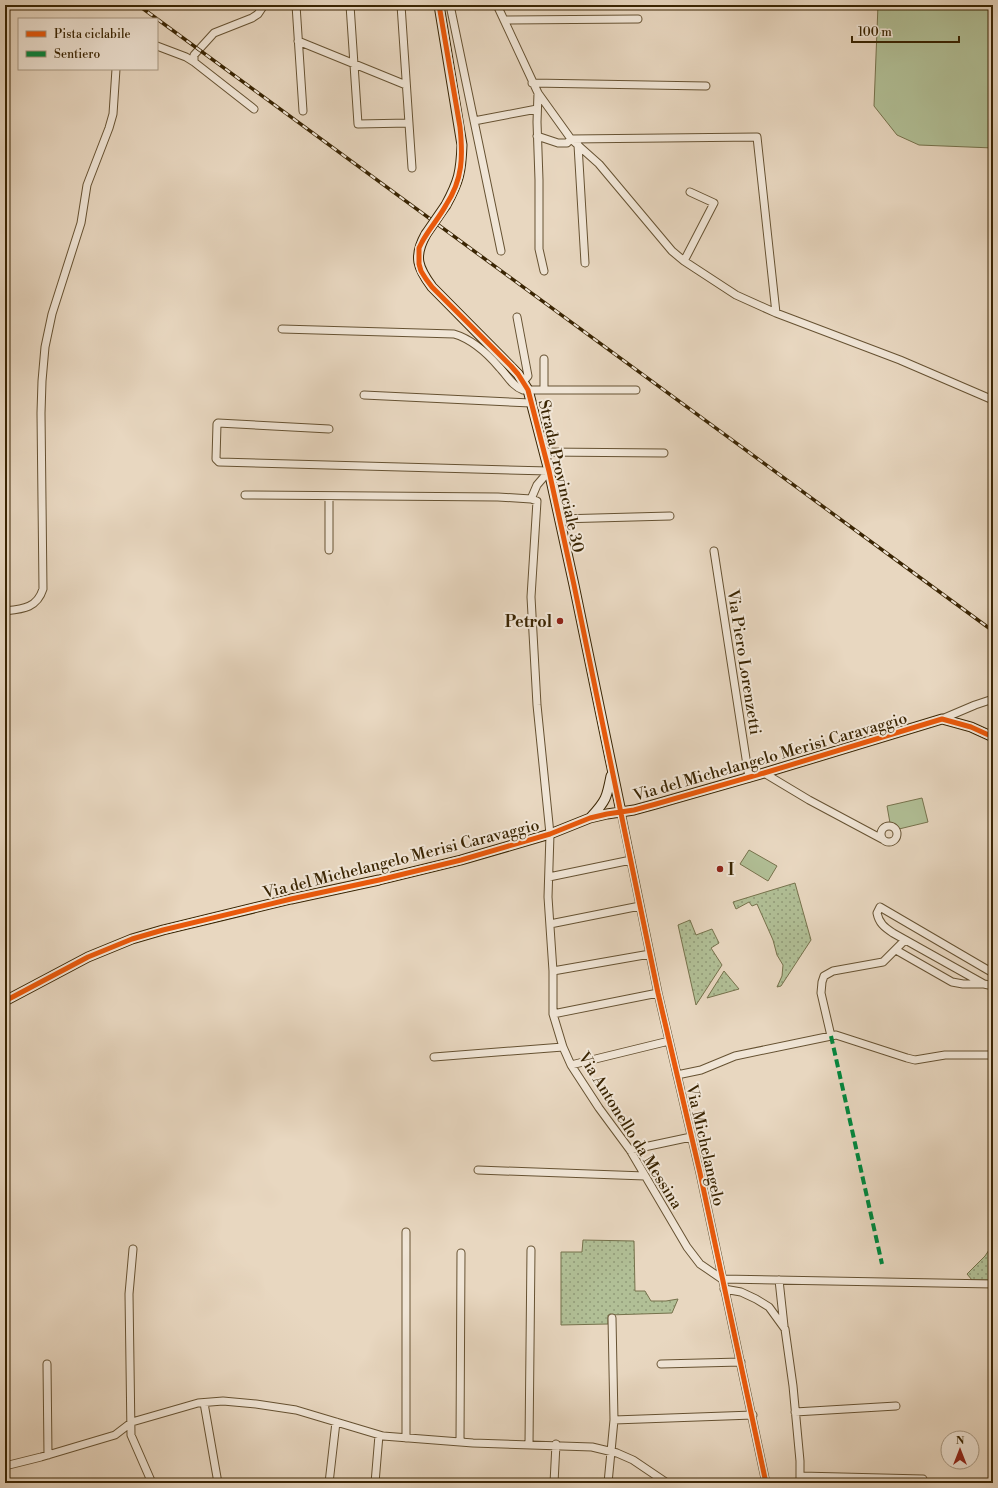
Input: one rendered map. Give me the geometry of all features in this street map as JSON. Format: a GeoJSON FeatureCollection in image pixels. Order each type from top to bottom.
{"type":"FeatureCollection","features":[{"type":"Feature","properties":{"kind":"street"},"geometry":{"type":"LineString","coordinates":[[194,62],[194,55],[214,33],[252,18],[258,14],[264,5]]}},
{"type":"Feature","properties":{"kind":"street"},"geometry":{"type":"LineString","coordinates":[[296,5],[304,110]]}},
{"type":"Feature","properties":{"kind":"street"},"geometry":{"type":"LineString","coordinates":[[350,5],[358,124],[409,122]]}},
{"type":"Feature","properties":{"kind":"street"},"geometry":{"type":"LineString","coordinates":[[401,5],[412,168]]}},
{"type":"Feature","properties":{"kind":"street","name":"Strada Provinciale 30"},"geometry":{"type":"LineString","coordinates":[[439,5],[462,145],[462,167],[456,186],[446,205],[426,234],[419,248],[418,256],[421,271],[432,288],[510,366],[525,386],[549,471],[621,812]]}},
{"type":"Feature","properties":{"kind":"street"},"geometry":{"type":"LineString","coordinates":[[450,5],[501,251]]}},
{"type":"Feature","properties":{"kind":"street"},"geometry":{"type":"LineString","coordinates":[[497,5],[532,83],[538,93],[572,139],[599,164],[672,251],[684,261],[736,295],[776,313],[900,360],[993,400]]}},
{"type":"Feature","properties":{"kind":"street"},"geometry":{"type":"LineString","coordinates":[[504,20],[638,19]]}},
{"type":"Feature","properties":{"kind":"street"},"geometry":{"type":"LineString","coordinates":[[298,41],[406,85]]}},
{"type":"Feature","properties":{"kind":"street"},"geometry":{"type":"LineString","coordinates":[[158,46],[186,57],[194,62],[254,109]]}},
{"type":"Feature","properties":{"kind":"street"},"geometry":{"type":"LineString","coordinates":[[5,611],[30,606],[40,598],[43,589],[41,413],[45,347],[52,314],[81,223],[87,185],[113,114],[116,70]]}},
{"type":"Feature","properties":{"kind":"street"},"geometry":{"type":"LineString","coordinates":[[532,83],[706,86]]}},
{"type":"Feature","properties":{"kind":"street"},"geometry":{"type":"LineString","coordinates":[[538,93],[537,136],[539,249],[544,271]]}},
{"type":"Feature","properties":{"kind":"street"},"geometry":{"type":"LineString","coordinates":[[474,121],[505,119],[537,109]]}},
{"type":"Feature","properties":{"kind":"street"},"geometry":{"type":"LineString","coordinates":[[537,136],[558,143],[568,143],[572,139],[757,137],[776,313]]}},
{"type":"Feature","properties":{"kind":"street"},"geometry":{"type":"LineString","coordinates":[[578,145],[585,263]]}},
{"type":"Feature","properties":{"kind":"street"},"geometry":{"type":"LineString","coordinates":[[684,261],[714,203],[690,192]]}},
{"type":"Feature","properties":{"kind":"street"},"geometry":{"type":"LineString","coordinates":[[282,328],[454,334],[467,339],[479,348],[498,366],[515,386],[523,390],[528,376],[517,317]]}},
{"type":"Feature","properties":{"kind":"street"},"geometry":{"type":"LineString","coordinates":[[544,359],[544,390]]}},
{"type":"Feature","properties":{"kind":"street"},"geometry":{"type":"LineString","coordinates":[[525,386],[544,390],[636,390]]}},
{"type":"Feature","properties":{"kind":"street"},"geometry":{"type":"LineString","coordinates":[[364,395],[531,403]]}},
{"type":"Feature","properties":{"kind":"street"},"geometry":{"type":"LineString","coordinates":[[328,429],[218,423],[216,459],[219,462],[549,471]]}},
{"type":"Feature","properties":{"kind":"street"},"geometry":{"type":"LineString","coordinates":[[544,452],[664,453]]}},
{"type":"Feature","properties":{"kind":"street"},"geometry":{"type":"LineString","coordinates":[[245,495],[498,497],[531,499],[537,485],[549,471]]}},
{"type":"Feature","properties":{"kind":"street"},"geometry":{"type":"LineString","coordinates":[[328,496],[329,550]]}},
{"type":"Feature","properties":{"kind":"street","name":"Via Antonello da Messina"},"geometry":{"type":"LineString","coordinates":[[531,499],[538,501],[531,597],[537,705],[550,834],[550,877],[548,897],[553,971],[553,1014],[563,1047],[571,1065],[599,1108],[630,1150],[691,1253],[700,1264],[722,1279]]}},
{"type":"Feature","properties":{"kind":"street"},"geometry":{"type":"LineString","coordinates":[[559,519],[670,516]]}},
{"type":"Feature","properties":{"kind":"street","name":"Via Piero Lorenzetti"},"geometry":{"type":"LineString","coordinates":[[714,551],[749,778]]}},
{"type":"Feature","properties":{"kind":"street"},"geometry":{"type":"LineString","coordinates":[[942,720],[975,705],[993,699]]}},
{"type":"Feature","properties":{"kind":"street"},"geometry":{"type":"LineString","coordinates":[[942,720],[971,727],[993,737]]}},
{"type":"Feature","properties":{"kind":"street","name":"Via del Michelangelo Merisi Caravaggio"},"geometry":{"type":"LineString","coordinates":[[5,1001],[88,957],[132,939],[291,899],[453,862],[550,834],[590,818],[634,810],[749,778],[942,720]]}},
{"type":"Feature","properties":{"kind":"street"},"geometry":{"type":"LineString","coordinates":[[590,818],[602,805],[607,796],[612,771]]}},
{"type":"Feature","properties":{"kind":"street"},"geometry":{"type":"LineString","coordinates":[[764,773],[809,800],[882,838]]}},
{"type":"Feature","properties":{"kind":"street","name":"Via Michelangelo"},"geometry":{"type":"LineString","coordinates":[[621,812],[658,993],[691,1137],[766,1483]]}},
{"type":"Feature","properties":{"kind":"street"},"geometry":{"type":"LineString","coordinates":[[550,877],[631,860]]}},
{"type":"Feature","properties":{"kind":"street"},"geometry":{"type":"LineString","coordinates":[[550,924],[640,906]]}},
{"type":"Feature","properties":{"kind":"street"},"geometry":{"type":"LineString","coordinates":[[984,984],[884,926],[879,920],[877,912],[880,907],[993,973]]}},
{"type":"Feature","properties":{"kind":"street"},"geometry":{"type":"LineString","coordinates":[[831,1036],[821,993],[824,976],[833,971],[884,962],[906,940]]}},
{"type":"Feature","properties":{"kind":"street"},"geometry":{"type":"LineString","coordinates":[[896,950],[952,982],[993,986]]}},
{"type":"Feature","properties":{"kind":"street"},"geometry":{"type":"LineString","coordinates":[[553,971],[650,954]]}},
{"type":"Feature","properties":{"kind":"street"},"geometry":{"type":"LineString","coordinates":[[553,1014],[658,993]]}},
{"type":"Feature","properties":{"kind":"street"},"geometry":{"type":"LineString","coordinates":[[677,1076],[701,1070],[735,1056],[836,1035],[916,1060],[945,1055],[993,1055]]}},
{"type":"Feature","properties":{"kind":"street"},"geometry":{"type":"LineString","coordinates":[[571,1065],[669,1041]]}},
{"type":"Feature","properties":{"kind":"street"},"geometry":{"type":"LineString","coordinates":[[434,1057],[563,1047]]}},
{"type":"Feature","properties":{"kind":"street"},"geometry":{"type":"LineString","coordinates":[[630,1150],[691,1137]]}},
{"type":"Feature","properties":{"kind":"street"},"geometry":{"type":"LineString","coordinates":[[478,1170],[645,1176]]}},
{"type":"Feature","properties":{"kind":"street"},"geometry":{"type":"LineString","coordinates":[[406,1232],[406,1438]]}},
{"type":"Feature","properties":{"kind":"street"},"geometry":{"type":"LineString","coordinates":[[133,1249],[129,1294],[131,1436],[152,1483]]}},
{"type":"Feature","properties":{"kind":"street"},"geometry":{"type":"LineString","coordinates":[[529,1444],[531,1250]]}},
{"type":"Feature","properties":{"kind":"street"},"geometry":{"type":"LineString","coordinates":[[460,1442],[461,1253]]}},
{"type":"Feature","properties":{"kind":"street"},"geometry":{"type":"LineString","coordinates":[[722,1279],[993,1284]]}},
{"type":"Feature","properties":{"kind":"street"},"geometry":{"type":"LineString","coordinates":[[779,1280],[793,1386],[800,1479],[923,1479]]}},
{"type":"Feature","properties":{"kind":"street"},"geometry":{"type":"LineString","coordinates":[[724,1289],[741,1292],[769,1307],[785,1329]]}},
{"type":"Feature","properties":{"kind":"street"},"geometry":{"type":"LineString","coordinates":[[608,1483],[614,1420],[612,1318]]}},
{"type":"Feature","properties":{"kind":"street"},"geometry":{"type":"LineString","coordinates":[[662,1364],[740,1362]]}},
{"type":"Feature","properties":{"kind":"street"},"geometry":{"type":"LineString","coordinates":[[47,1364],[48,1455]]}},
{"type":"Feature","properties":{"kind":"street"},"geometry":{"type":"LineString","coordinates":[[5,1466],[48,1455],[115,1434],[132,1422],[198,1403],[223,1401],[296,1410],[379,1434],[406,1438],[460,1442],[556,1444],[592,1447],[611,1451],[633,1460],[667,1483]]}},
{"type":"Feature","properties":{"kind":"street"},"geometry":{"type":"LineString","coordinates":[[204,1403],[218,1483]]}},
{"type":"Feature","properties":{"kind":"street"},"geometry":{"type":"LineString","coordinates":[[795,1412],[896,1406]]}},
{"type":"Feature","properties":{"kind":"street"},"geometry":{"type":"LineString","coordinates":[[614,1420],[752,1415]]}},
{"type":"Feature","properties":{"kind":"street"},"geometry":{"type":"LineString","coordinates":[[329,1483],[336,1422]]}},
{"type":"Feature","properties":{"kind":"street"},"geometry":{"type":"LineString","coordinates":[[375,1483],[379,1434]]}},
{"type":"Feature","properties":{"kind":"street"},"geometry":{"type":"LineString","coordinates":[[554,1483],[556,1444]]}},
{"type":"Feature","properties":{"kind":"green space"},"geometry":{"type":"Polygon","coordinates":[[[878,5],[993,5],[993,148],[919,145],[897,135],[874,106],[878,5]]]}},
{"type":"Feature","properties":{"kind":"green space"},"geometry":{"type":"Polygon","coordinates":[[[922,798],[928,822],[899,829],[890,823],[887,806],[922,798]]]}},
{"type":"Feature","properties":{"kind":"green space"},"geometry":{"type":"Polygon","coordinates":[[[749,850],[777,866],[768,881],[740,864],[749,850]]]}},
{"type":"Feature","properties":{"kind":"green space"},"geometry":{"type":"Polygon","coordinates":[[[795,883],[811,940],[781,986],[777,987],[782,976],[783,965],[777,955],[773,940],[757,904],[752,906],[749,902],[736,909],[733,902],[795,883]]]}},
{"type":"Feature","properties":{"kind":"green space"},"geometry":{"type":"Polygon","coordinates":[[[690,920],[696,935],[712,929],[719,943],[711,948],[722,965],[696,1005],[678,925],[690,920]]]}},
{"type":"Feature","properties":{"kind":"green space"},"geometry":{"type":"Polygon","coordinates":[[[724,971],[739,989],[707,998],[724,971]]]}},
{"type":"Feature","properties":{"kind":"green space"},"geometry":{"type":"Polygon","coordinates":[[[583,1240],[634,1241],[635,1291],[645,1291],[651,1301],[678,1299],[672,1313],[608,1315],[608,1324],[561,1325],[561,1252],[582,1252],[583,1240]]]}},
{"type":"Feature","properties":{"kind":"green space"},"geometry":{"type":"Polygon","coordinates":[[[993,1244],[993,1280],[972,1280],[967,1274],[985,1256],[993,1244]]]}},
{"type":"Feature","properties":{"kind":"railway"},"geometry":{"type":"LineString","coordinates":[[138,5],[156,18]]}},
{"type":"Feature","properties":{"kind":"railway"},"geometry":{"type":"LineString","coordinates":[[158,20],[993,631]]}},
{"type":"Feature","properties":{"kind":"marked path"},"geometry":{"type":"LineString","coordinates":[[831,1036],[882,1264]]}},
{"type":"Feature","properties":{"kind":"cycle path"},"geometry":{"type":"LineString","coordinates":[[439,5],[460,127],[461,158],[459,177],[452,195],[419,248],[419,264],[421,271],[432,287],[511,366],[528,390],[549,471],[574,585],[658,993],[700,1173],[766,1483]]}},
{"type":"Feature","properties":{"kind":"cycle path"},"geometry":{"type":"LineString","coordinates":[[5,1001],[88,957],[132,939],[291,899],[461,860],[550,834],[590,818],[634,810],[656,804],[942,719],[971,727],[993,737]]}},
{"type":"Feature","properties":{"kind":"place","name":"Petrol"},"geometry":{"type":"Point","coordinates":[560,621]}},
{"type":"Feature","properties":{"kind":"place","name":"I"},"geometry":{"type":"Point","coordinates":[720,869]}}]}
